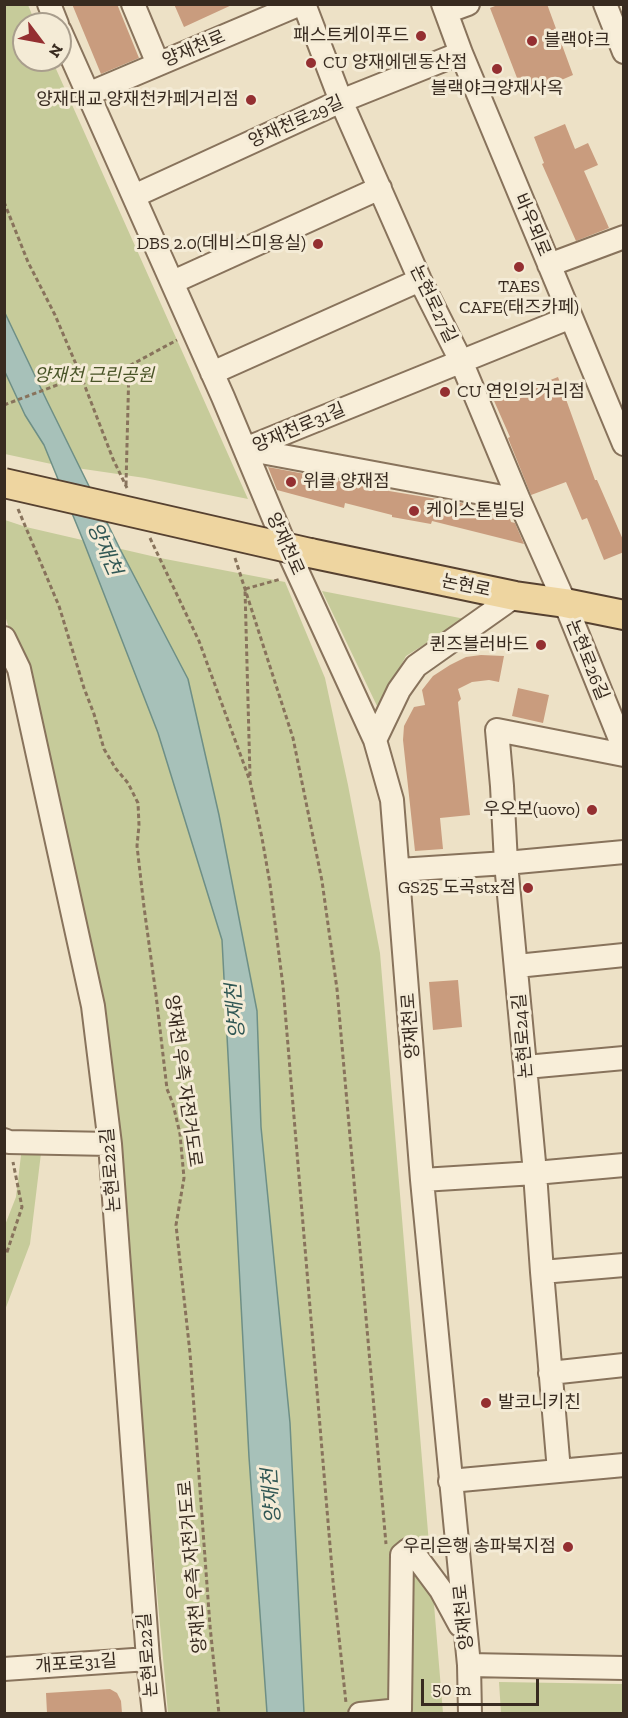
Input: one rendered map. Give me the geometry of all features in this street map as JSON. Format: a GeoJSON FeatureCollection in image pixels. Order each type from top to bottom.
{"type":"FeatureCollection","features":[{"type":"Feature","properties":{"kind":"main road","name":"논현로"},"geometry":{"type":"LineString","coordinates":[[4,483],[227,534],[304,563],[619,610]]}},
{"type":"Feature","properties":{"kind":"street"},"geometry":{"type":"LineString","coordinates":[[133,4],[158,64]]}},
{"type":"Feature","properties":{"kind":"street","name":"양재천로"},"geometry":{"type":"LineString","coordinates":[[88,94],[302,4]]}},
{"type":"Feature","properties":{"kind":"street","name":"논현로27길"},"geometry":{"type":"LineString","coordinates":[[302,4],[341,101],[420,280],[461,361],[565,603]]}},
{"type":"Feature","properties":{"kind":"street"},"geometry":{"type":"LineString","coordinates":[[445,8],[468,4]]}},
{"type":"Feature","properties":{"kind":"street"},"geometry":{"type":"LineString","coordinates":[[605,4],[624,52]]}},
{"type":"Feature","properties":{"kind":"street","name":"바우뫼로"},"geometry":{"type":"LineString","coordinates":[[445,8],[461,53],[624,444]]}},
{"type":"Feature","properties":{"kind":"street","name":"양재천로29길"},"geometry":{"type":"LineString","coordinates":[[134,196],[341,101],[461,53]]}},
{"type":"Feature","properties":{"kind":"street","name":"양재천로"},"geometry":{"type":"LineString","coordinates":[[72,58],[245,449],[304,563],[320,619],[375,740],[392,800],[422,1180],[469,1665],[470,1713]]}},
{"type":"Feature","properties":{"kind":"street"},"geometry":{"type":"LineString","coordinates":[[172,282],[380,189]]}},
{"type":"Feature","properties":{"kind":"street"},"geometry":{"type":"LineString","coordinates":[[549,265],[624,237]]}},
{"type":"Feature","properties":{"kind":"street"},"geometry":{"type":"LineString","coordinates":[[212,373],[420,280]]}},
{"type":"Feature","properties":{"kind":"street","name":"양재천로31길"},"geometry":{"type":"LineString","coordinates":[[245,449],[571,317]]}},
{"type":"Feature","properties":{"kind":"street","name":"양재천로31길"},"geometry":{"type":"LineString","coordinates":[[245,449],[519,500]]}},
{"type":"Feature","properties":{"kind":"street"},"geometry":{"type":"LineString","coordinates":[[375,740],[399,690],[416,666],[515,596]]}},
{"type":"Feature","properties":{"kind":"street","name":"논현로26길"},"geometry":{"type":"LineString","coordinates":[[565,603],[624,749]]}},
{"type":"Feature","properties":{"kind":"street","name":"논현로22길"},"geometry":{"type":"LineString","coordinates":[[4,638],[19,669],[93,1006],[110,1144],[148,1659],[154,1713]]}},
{"type":"Feature","properties":{"kind":"street","name":"논현로24길"},"geometry":{"type":"LineString","coordinates":[[559,1471],[526,1067],[506,863],[497,730],[624,755]]}},
{"type":"Feature","properties":{"kind":"street"},"geometry":{"type":"LineString","coordinates":[[399,870],[624,852]]}},
{"type":"Feature","properties":{"kind":"street"},"geometry":{"type":"LineString","coordinates":[[517,966],[624,955]]}},
{"type":"Feature","properties":{"kind":"street"},"geometry":{"type":"LineString","coordinates":[[526,1067],[624,1058]]}},
{"type":"Feature","properties":{"kind":"street"},"geometry":{"type":"LineString","coordinates":[[7,1141],[110,1144]]}},
{"type":"Feature","properties":{"kind":"street"},"geometry":{"type":"LineString","coordinates":[[422,1180],[624,1165]]}},
{"type":"Feature","properties":{"kind":"street"},"geometry":{"type":"LineString","coordinates":[[542,1272],[624,1264]]}},
{"type":"Feature","properties":{"kind":"street"},"geometry":{"type":"LineString","coordinates":[[550,1373],[624,1365]]}},
{"type":"Feature","properties":{"kind":"street"},"geometry":{"type":"LineString","coordinates":[[450,1481],[624,1465]]}},
{"type":"Feature","properties":{"kind":"street"},"geometry":{"type":"LineString","coordinates":[[360,1713],[400,1710],[402,1555],[408,1550],[415,1555],[441,1590],[460,1625]]}},
{"type":"Feature","properties":{"kind":"street","name":"개포로31길"},"geometry":{"type":"LineString","coordinates":[[4,1669],[148,1659]]}},
{"type":"Feature","properties":{"kind":"street"},"geometry":{"type":"LineString","coordinates":[[469,1665],[624,1668]]}},
{"type":"Feature","properties":{"kind":"path"},"geometry":{"type":"LineString","coordinates":[[4,202],[28,262],[55,315],[113,459],[131,497]]}},
{"type":"Feature","properties":{"kind":"path"},"geometry":{"type":"LineString","coordinates":[[126,487],[129,366],[194,331]]}},
{"type":"Feature","properties":{"kind":"path"},"geometry":{"type":"LineString","coordinates":[[4,405],[81,376]]}},
{"type":"Feature","properties":{"kind":"path","name":"양재천 우측 자전거도로"},"geometry":{"type":"LineString","coordinates":[[17,508],[59,606],[104,749],[128,783],[138,802],[138,846],[144,907],[167,1089],[180,1134],[184,1178],[176,1226],[190,1353],[210,1626],[219,1713]]}},
{"type":"Feature","properties":{"kind":"path"},"geometry":{"type":"LineString","coordinates":[[227,534],[292,738],[322,881],[337,989],[386,1545]]}},
{"type":"Feature","properties":{"kind":"path"},"geometry":{"type":"LineString","coordinates":[[150,538],[199,640],[250,781],[270,884],[283,986],[346,1713]]}},
{"type":"Feature","properties":{"kind":"path"},"geometry":{"type":"LineString","coordinates":[[245,590],[304,563]]}},
{"type":"Feature","properties":{"kind":"path"},"geometry":{"type":"LineString","coordinates":[[245,590],[250,781]]}},
{"type":"Feature","properties":{"kind":"path"},"geometry":{"type":"LineString","coordinates":[[5,1253],[22,1207],[7,1141]]}},
{"type":"Feature","properties":{"kind":"green space","name":"양재천 근린공원"},"geometry":{"type":"Polygon","coordinates":[[[5,5],[28,5],[31,12],[12,12],[12,72],[57,72],[248,499],[145,478],[56,465],[5,454],[5,5]]]}},
{"type":"Feature","properties":{"kind":"green space"},"geometry":{"type":"Polygon","coordinates":[[[5,520],[160,558],[285,582],[325,678],[380,953],[443,1713],[168,1713],[133,1328],[55,791],[5,615],[5,520]]]}},
{"type":"Feature","properties":{"kind":"green space"},"geometry":{"type":"Polygon","coordinates":[[[322,591],[465,619],[406,656],[378,708],[322,591]]]}},
{"type":"Feature","properties":{"kind":"green space"},"geometry":{"type":"Polygon","coordinates":[[[42,1145],[30,1244],[5,1310],[5,1225],[16,1197],[22,1147],[42,1145]]]}},
{"type":"Feature","properties":{"kind":"green space"},"geometry":{"type":"Polygon","coordinates":[[[499,1682],[623,1684],[623,1713],[501,1713],[499,1682]]]}},
{"type":"Feature","properties":{"kind":"water","name":"양재천"},"geometry":{"type":"Polygon","coordinates":[[[4,311],[120,549],[188,679],[219,815],[257,1011],[261,1127],[290,1423],[304,1713],[267,1713],[249,1457],[222,940],[158,733],[44,445],[25,415],[5,372],[4,311]]]}},
{"type":"Feature","properties":{"kind":"building"},"geometry":{"type":"Polygon","coordinates":[[[72,4],[117,4],[139,58],[101,74],[72,4]]]}},
{"type":"Feature","properties":{"kind":"building"},"geometry":{"type":"Polygon","coordinates":[[[174,4],[234,4],[184,27],[174,4]]]}},
{"type":"Feature","properties":{"kind":"building","name":"블랙야크"},"geometry":{"type":"Polygon","coordinates":[[[500,4],[547,4],[573,75],[524,96],[490,8],[500,4]]]}},
{"type":"Feature","properties":{"kind":"building"},"geometry":{"type":"Polygon","coordinates":[[[565,124],[575,149],[588,143],[598,165],[584,171],[609,228],[576,241],[542,164],[544,163],[534,137],[565,124]]]}},
{"type":"Feature","properties":{"kind":"building"},"geometry":{"type":"Polygon","coordinates":[[[558,377],[595,480],[597,480],[624,542],[624,552],[604,560],[587,518],[582,520],[566,482],[531,495],[508,438],[510,437],[491,394],[521,381],[525,390],[558,377]]]}},
{"type":"Feature","properties":{"kind":"building"},"geometry":{"type":"Polygon","coordinates":[[[268,467],[461,503],[476,507],[475,511],[509,516],[511,522],[515,523],[524,544],[432,521],[431,524],[392,517],[392,515],[345,503],[344,508],[277,490],[268,467]]]}},
{"type":"Feature","properties":{"kind":"building"},"geometry":{"type":"Polygon","coordinates":[[[504,656],[499,682],[489,680],[472,682],[458,689],[461,699],[458,702],[470,815],[440,818],[443,849],[415,851],[403,740],[404,726],[414,707],[425,705],[422,690],[433,676],[466,657],[504,656]]]}},
{"type":"Feature","properties":{"kind":"building"},"geometry":{"type":"Polygon","coordinates":[[[518,688],[549,695],[543,723],[512,716],[518,688]]]}},
{"type":"Feature","properties":{"kind":"building"},"geometry":{"type":"Polygon","coordinates":[[[458,980],[462,1027],[433,1030],[429,982],[458,980]]]}},
{"type":"Feature","properties":{"kind":"building"},"geometry":{"type":"Polygon","coordinates":[[[110,1689],[117,1693],[121,1701],[122,1713],[47,1713],[46,1693],[110,1689]]]}},
{"type":"Feature","properties":{"kind":"place","name":"패스트케이푸드"},"geometry":{"type":"Point","coordinates":[421,36]}},
{"type":"Feature","properties":{"kind":"place","name":"블랙야크"},"geometry":{"type":"Point","coordinates":[532,41]}},
{"type":"Feature","properties":{"kind":"place","name":"CU 양재에덴동산점"},"geometry":{"type":"Point","coordinates":[311,63]}},
{"type":"Feature","properties":{"kind":"place","name":"블랙야크양재사옥"},"geometry":{"type":"Point","coordinates":[497,69]}},
{"type":"Feature","properties":{"kind":"place","name":"양재대교 양재천카페거리점"},"geometry":{"type":"Point","coordinates":[251,100]}},
{"type":"Feature","properties":{"kind":"place","name":"DBS 2.0(데비스미용실)"},"geometry":{"type":"Point","coordinates":[318,244]}},
{"type":"Feature","properties":{"kind":"place","name":"TAES CAFE(태즈카페)"},"geometry":{"type":"Point","coordinates":[519,267]}},
{"type":"Feature","properties":{"kind":"place","name":"CU 연인의거리점"},"geometry":{"type":"Point","coordinates":[445,392]}},
{"type":"Feature","properties":{"kind":"place","name":"위클 양재점"},"geometry":{"type":"Point","coordinates":[291,482]}},
{"type":"Feature","properties":{"kind":"place","name":"케이스톤빌딩"},"geometry":{"type":"Point","coordinates":[414,511]}},
{"type":"Feature","properties":{"kind":"place","name":"퀸즈블러바드"},"geometry":{"type":"Point","coordinates":[541,645]}},
{"type":"Feature","properties":{"kind":"place","name":"우오보(uovo)"},"geometry":{"type":"Point","coordinates":[592,810]}},
{"type":"Feature","properties":{"kind":"place","name":"GS25 도곡stx점"},"geometry":{"type":"Point","coordinates":[528,888]}},
{"type":"Feature","properties":{"kind":"place","name":"발코니키친"},"geometry":{"type":"Point","coordinates":[486,1403]}},
{"type":"Feature","properties":{"kind":"place","name":"우리은행 송파북지점"},"geometry":{"type":"Point","coordinates":[568,1547]}}]}
